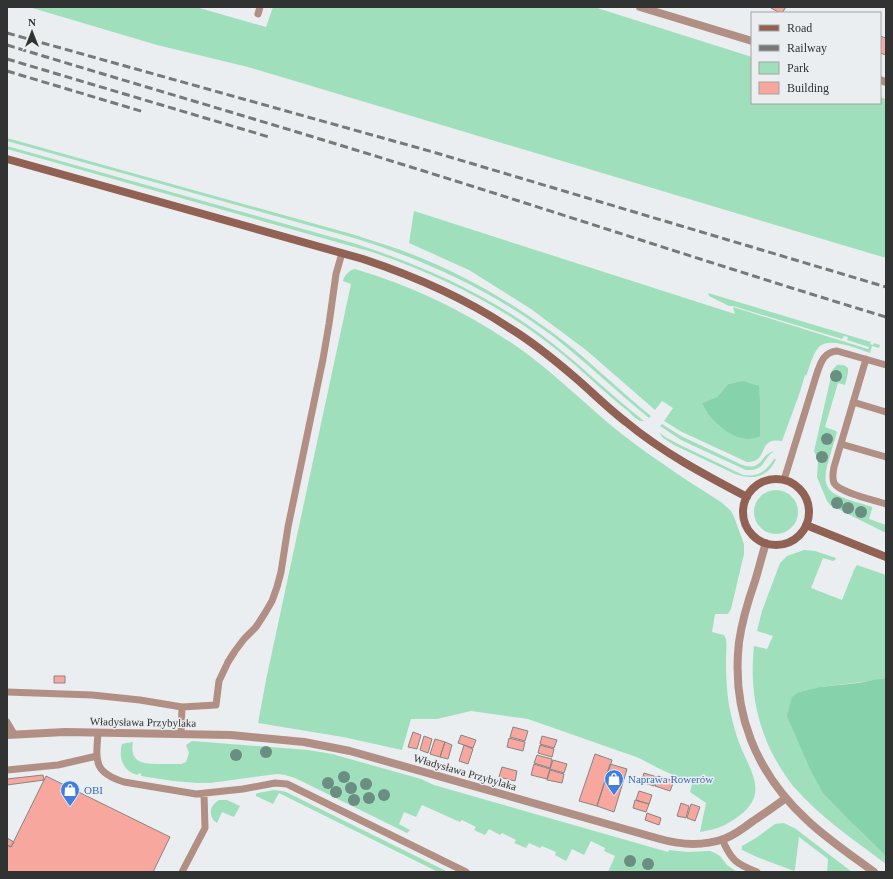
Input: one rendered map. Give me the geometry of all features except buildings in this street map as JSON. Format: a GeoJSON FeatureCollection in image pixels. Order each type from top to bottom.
{"type":"FeatureCollection","features":[{"type":"Feature","properties":{"kind":"street"},"geometry":{"type":"LineString","coordinates":[[640,7],[751,41]]}},
{"type":"Feature","properties":{"kind":"street"},"geometry":{"type":"LineString","coordinates":[[7,159],[363,259],[407,274],[450,293],[509,327],[546,354],[626,422],[656,444],[711,478],[746,497]]}},
{"type":"Feature","properties":{"kind":"street"},"geometry":{"type":"LineString","coordinates":[[766,480],[784,480],[797,487],[804,495],[809,511],[806,525],[796,538],[784,544],[766,543],[757,539],[748,529],[745,523],[743,509],[744,502],[751,490],[766,480]]}},
{"type":"Feature","properties":{"kind":"street"},"geometry":{"type":"LineString","coordinates":[[806,525],[886,557]]}},
{"type":"Feature","properties":{"kind":"street"},"geometry":{"type":"LineString","coordinates":[[766,543],[746,609],[739,644],[738,688],[743,714],[753,745],[769,776],[800,813],[817,829],[874,872]]}},
{"type":"Feature","properties":{"kind":"street","name":"Władysława Przybylaka"},"geometry":{"type":"LineString","coordinates":[[10,734],[65,732],[239,735],[304,742],[350,751],[667,841],[679,843],[707,843],[722,839],[740,830],[786,798]]}},
{"type":"Feature","properties":{"kind":"lane"},"geometry":{"type":"LineString","coordinates":[[7,692],[92,695],[140,700],[182,707],[216,705],[219,681],[228,662],[244,639],[256,627],[272,601],[277,587],[281,572],[289,520],[323,359],[336,274],[342,253]]}},
{"type":"Feature","properties":{"kind":"lane"},"geometry":{"type":"LineString","coordinates":[[784,480],[821,361],[826,355],[834,351],[886,365]]}},
{"type":"Feature","properties":{"kind":"lane"},"geometry":{"type":"LineString","coordinates":[[866,359],[840,444],[833,472],[833,479],[836,486],[840,489],[886,504]]}},
{"type":"Feature","properties":{"kind":"lane"},"geometry":{"type":"LineString","coordinates":[[853,402],[886,412]]}},
{"type":"Feature","properties":{"kind":"lane"},"geometry":{"type":"LineString","coordinates":[[840,444],[886,457]]}},
{"type":"Feature","properties":{"kind":"lane"},"geometry":{"type":"LineString","coordinates":[[181,734],[182,707]]}},
{"type":"Feature","properties":{"kind":"lane"},"geometry":{"type":"LineString","coordinates":[[7,722],[10,734]]}},
{"type":"Feature","properties":{"kind":"lane"},"geometry":{"type":"LineString","coordinates":[[98,733],[96,756],[98,764],[102,771],[115,779],[124,782],[191,794],[204,794],[275,783],[287,784],[466,872]]}},
{"type":"Feature","properties":{"kind":"lane"},"geometry":{"type":"LineString","coordinates":[[7,770],[58,765],[96,756]]}},
{"type":"Feature","properties":{"kind":"lane"},"geometry":{"type":"LineString","coordinates":[[182,872],[205,828],[204,794]]}},
{"type":"Feature","properties":{"kind":"lane"},"geometry":{"type":"LineString","coordinates":[[722,839],[733,860],[741,866],[758,872]]}},
{"type":"Feature","properties":{"kind":"green space"},"geometry":{"type":"Polygon","coordinates":[[[29,7],[196,7],[266,27],[273,7],[594,7],[751,57],[751,104],[881,104],[881,97],[886,99],[886,258],[248,67],[157,45],[29,7]]]}},
{"type":"Feature","properties":{"kind":"green space"},"geometry":{"type":"Polygon","coordinates":[[[7,138],[355,235],[398,249],[443,267],[506,301],[546,328],[587,360],[651,416],[649,418],[554,337],[531,321],[483,292],[433,267],[407,256],[354,238],[7,141],[7,138]]]}},
{"type":"Feature","properties":{"kind":"green space"},"geometry":{"type":"Polygon","coordinates":[[[7,146],[353,243],[402,260],[450,280],[518,318],[539,333],[566,354],[644,421],[641,421],[635,417],[574,364],[528,328],[478,298],[426,273],[372,252],[7,149],[7,146]]]}},
{"type":"Feature","properties":{"kind":"green space"},"geometry":{"type":"Polygon","coordinates":[[[414,211],[735,314],[733,307],[868,349],[869,347],[847,340],[848,337],[844,336],[842,339],[733,306],[729,306],[709,296],[708,293],[871,342],[870,344],[873,345],[874,343],[880,345],[879,348],[872,346],[870,353],[851,346],[836,343],[824,344],[819,347],[813,357],[806,376],[805,375],[782,441],[769,442],[759,458],[754,461],[747,462],[682,432],[664,421],[673,408],[662,401],[655,410],[586,350],[531,309],[469,270],[409,243],[414,211]],[[742,381],[728,384],[717,397],[703,403],[707,413],[742,381]]]}},
{"type":"Feature","properties":{"kind":"green space"},"geometry":{"type":"Polygon","coordinates":[[[355,269],[419,292],[460,312],[500,335],[542,365],[627,438],[721,502],[731,511],[744,544],[744,554],[731,609],[728,614],[715,614],[712,632],[724,635],[726,639],[728,695],[733,724],[755,784],[753,800],[748,808],[739,816],[721,827],[700,832],[706,803],[690,792],[692,784],[639,758],[528,719],[471,711],[437,719],[411,719],[402,750],[343,737],[258,723],[351,284],[343,281],[347,274],[355,269]]]}},
{"type":"Feature","properties":{"kind":"green space"},"geometry":{"type":"Polygon","coordinates":[[[837,365],[846,366],[848,368],[848,373],[845,385],[838,383],[825,427],[837,432],[827,468],[826,484],[833,493],[839,496],[872,507],[869,519],[886,525],[886,533],[830,505],[817,477],[818,460],[814,451],[832,372],[837,365]]]}},
{"type":"Feature","properties":{"kind":"green space"},"geometry":{"type":"Polygon","coordinates":[[[742,381],[759,386],[760,436],[746,439],[731,434],[725,430],[708,414],[702,403],[717,397],[728,384],[742,381]]]}},
{"type":"Feature","properties":{"kind":"green space"},"geometry":{"type":"Polygon","coordinates":[[[662,424],[681,436],[747,466],[757,465],[769,453],[774,451],[760,467],[757,469],[746,470],[681,440],[660,426],[662,424]]]}},
{"type":"Feature","properties":{"kind":"green space"},"geometry":{"type":"Polygon","coordinates":[[[659,432],[680,445],[743,475],[761,473],[774,459],[776,459],[769,470],[764,474],[753,477],[741,476],[674,445],[663,438],[659,432]]]}},
{"type":"Feature","properties":{"kind":"green space"},"geometry":{"type":"Polygon","coordinates":[[[776,490],[788,494],[794,500],[798,512],[794,524],[788,530],[776,534],[764,530],[758,524],[754,512],[758,500],[764,494],[776,490]]]}},
{"type":"Feature","properties":{"kind":"green space"},"geometry":{"type":"Polygon","coordinates":[[[804,550],[815,551],[836,558],[833,561],[823,558],[811,588],[842,600],[857,565],[886,575],[886,679],[821,687],[799,692],[855,826],[886,856],[886,864],[826,818],[803,797],[782,770],[772,753],[761,727],[753,688],[754,646],[767,649],[773,636],[757,631],[762,611],[780,563],[787,556],[804,550]]]}},
{"type":"Feature","properties":{"kind":"green space"},"geometry":{"type":"Polygon","coordinates":[[[886,679],[886,856],[823,793],[810,769],[787,716],[792,697],[799,692],[820,687],[886,679]]]}},
{"type":"Feature","properties":{"kind":"green space"},"geometry":{"type":"Polygon","coordinates":[[[192,741],[308,750],[332,754],[668,852],[669,850],[687,852],[710,851],[720,856],[727,865],[737,872],[608,872],[615,856],[604,851],[605,848],[591,841],[584,855],[572,849],[566,861],[555,855],[556,852],[542,846],[540,848],[529,843],[526,848],[514,843],[516,840],[502,833],[500,835],[489,829],[485,835],[474,830],[476,827],[462,820],[460,822],[422,805],[416,817],[404,812],[399,824],[410,830],[407,833],[295,778],[285,775],[277,774],[210,783],[173,781],[141,776],[139,773],[138,775],[133,773],[125,767],[121,759],[122,744],[133,742],[133,755],[136,759],[144,763],[181,764],[186,762],[189,753],[186,745],[192,741]]]}},
{"type":"Feature","properties":{"kind":"green space"},"geometry":{"type":"Polygon","coordinates":[[[274,790],[286,792],[448,872],[438,872],[279,793],[273,804],[256,796],[258,793],[274,790]]]}},
{"type":"Feature","properties":{"kind":"green space"},"geometry":{"type":"Polygon","coordinates":[[[219,800],[227,800],[240,806],[234,817],[222,812],[217,823],[212,817],[211,811],[213,805],[219,800]]]}},
{"type":"Feature","properties":{"kind":"green space"},"geometry":{"type":"Polygon","coordinates":[[[784,823],[796,829],[852,872],[827,872],[828,859],[799,837],[794,871],[742,850],[742,846],[775,824],[784,823]]]}},
{"type":"Feature","properties":{"kind":"railway"},"geometry":{"type":"LineString","coordinates":[[7,33],[433,152],[886,287]]}},
{"type":"Feature","properties":{"kind":"railway"},"geometry":{"type":"LineString","coordinates":[[7,45],[352,149],[886,317]]}},
{"type":"Feature","properties":{"kind":"railway"},"geometry":{"type":"LineString","coordinates":[[7,59],[269,137]]}},
{"type":"Feature","properties":{"kind":"railway"},"geometry":{"type":"LineString","coordinates":[[7,71],[144,112]]}},
{"type":"Feature","properties":{"kind":"place","name":"Naprawa Rowerów"},"geometry":{"type":"Point","coordinates":[614,796]}},
{"type":"Feature","properties":{"kind":"place","name":"OBI"},"geometry":{"type":"Point","coordinates":[70,807]}}]}
